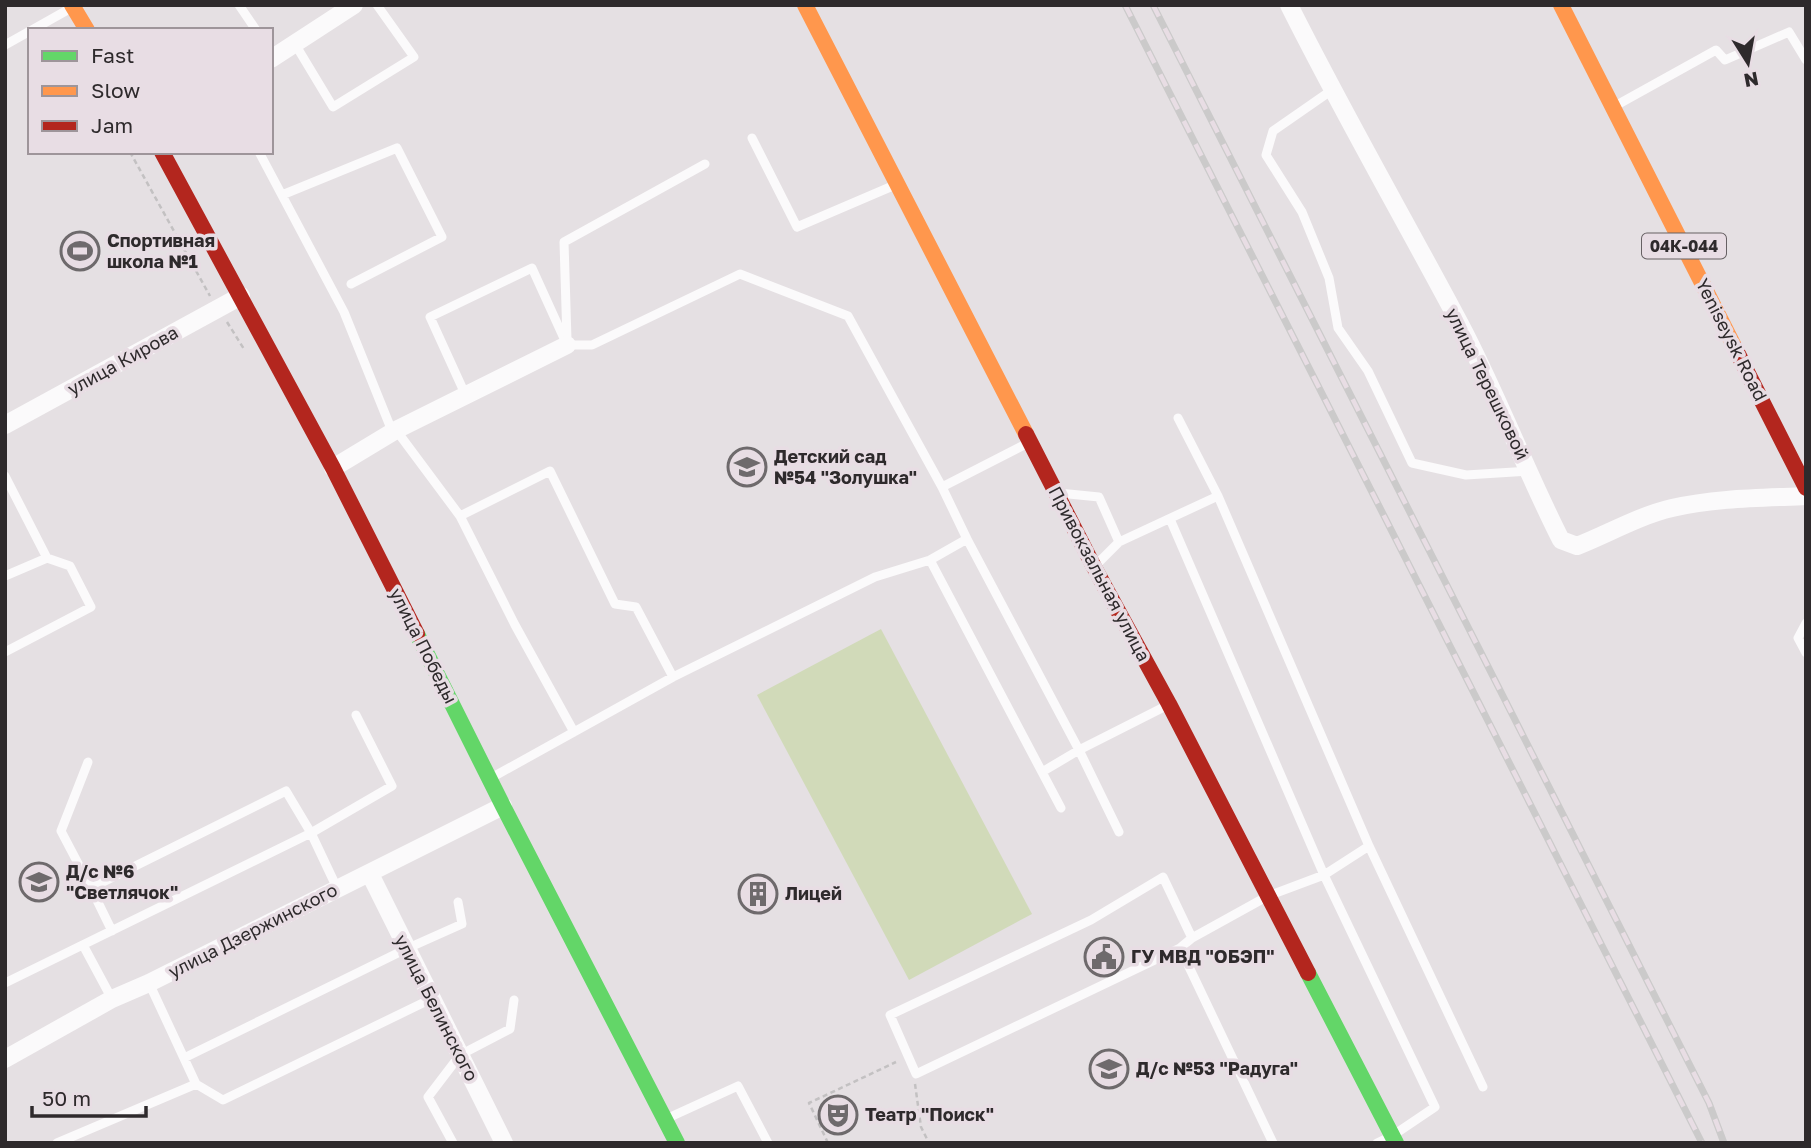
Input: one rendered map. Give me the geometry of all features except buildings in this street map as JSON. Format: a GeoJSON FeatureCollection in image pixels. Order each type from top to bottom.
{"type":"FeatureCollection","features":[{"type":"Feature","properties":{"kind":"street"},"geometry":{"type":"LineString","coordinates":[[273,55],[354,5]]}},
{"type":"Feature","properties":{"kind":"street","name":"Привокзальная улица"},"geometry":{"type":"LineString","coordinates":[[805,5],[1094,567],[1169,704],[1268,896],[1388,1141]]}},
{"type":"Feature","properties":{"kind":"street","name":"улица Терешковой"},"geometry":{"type":"LineString","coordinates":[[1289,5],[1332,90],[1461,326],[1561,540],[1577,546],[1671,508],[1744,499],[1806,496]]}},
{"type":"Feature","properties":{"kind":"street","name":"Yeniseysk Road"},"geometry":{"type":"LineString","coordinates":[[1561,5],[1806,488]]}},
{"type":"Feature","properties":{"kind":"street"},"geometry":{"type":"LineString","coordinates":[[72,6],[86,28]]}},
{"type":"Feature","properties":{"kind":"street","name":"улица Победы"},"geometry":{"type":"LineString","coordinates":[[163,154],[333,468],[502,806],[677,1143]]}},
{"type":"Feature","properties":{"kind":"street","name":"улица Кирова"},"geometry":{"type":"LineString","coordinates":[[5,425],[241,296]]}},
{"type":"Feature","properties":{"kind":"street"},"geometry":{"type":"LineString","coordinates":[[333,468],[396,430],[567,345]]}},
{"type":"Feature","properties":{"kind":"street","name":"улица Дзержинского"},"geometry":{"type":"LineString","coordinates":[[5,1059],[112,999],[370,874],[502,806]]}},
{"type":"Feature","properties":{"kind":"street","name":"улица Белинского"},"geometry":{"type":"LineString","coordinates":[[370,874],[504,1143]]}},
{"type":"Feature","properties":{"kind":"lane"},"geometry":{"type":"LineString","coordinates":[[239,5],[255,28]]}},
{"type":"Feature","properties":{"kind":"lane"},"geometry":{"type":"LineString","coordinates":[[295,44],[333,107],[414,57],[377,5]]}},
{"type":"Feature","properties":{"kind":"lane"},"geometry":{"type":"LineString","coordinates":[[34,28],[72,6]]}},
{"type":"Feature","properties":{"kind":"lane"},"geometry":{"type":"LineString","coordinates":[[5,45],[28,32]]}},
{"type":"Feature","properties":{"kind":"lane"},"geometry":{"type":"LineString","coordinates":[[1614,107],[1716,50],[1725,60],[1789,32],[1806,60]]}},
{"type":"Feature","properties":{"kind":"lane"},"geometry":{"type":"LineString","coordinates":[[1332,90],[1273,131],[1266,155],[1302,212],[1329,278],[1338,328],[1368,371],[1412,463],[1466,475],[1530,471]]}},
{"type":"Feature","properties":{"kind":"lane"},"geometry":{"type":"LineString","coordinates":[[752,138],[797,227],[896,184]]}},
{"type":"Feature","properties":{"kind":"lane"},"geometry":{"type":"LineString","coordinates":[[282,195],[397,148],[442,237],[351,284]]}},
{"type":"Feature","properties":{"kind":"lane"},"geometry":{"type":"LineString","coordinates":[[260,154],[344,312],[390,426],[396,430],[460,516],[515,625],[574,732]]}},
{"type":"Feature","properties":{"kind":"lane"},"geometry":{"type":"LineString","coordinates":[[567,345],[564,242],[705,164]]}},
{"type":"Feature","properties":{"kind":"lane"},"geometry":{"type":"LineString","coordinates":[[466,396],[430,317],[532,268],[567,345]]}},
{"type":"Feature","properties":{"kind":"lane"},"geometry":{"type":"LineString","coordinates":[[567,345],[592,345],[740,274],[848,316],[942,487],[1119,832]]}},
{"type":"Feature","properties":{"kind":"lane"},"geometry":{"type":"LineString","coordinates":[[1178,418],[1218,496],[1369,846],[1483,1087]]}},
{"type":"Feature","properties":{"kind":"lane"},"geometry":{"type":"LineString","coordinates":[[942,487],[1030,442]]}},
{"type":"Feature","properties":{"kind":"lane"},"geometry":{"type":"LineString","coordinates":[[460,516],[550,471],[615,604],[636,607],[673,677]]}},
{"type":"Feature","properties":{"kind":"lane"},"geometry":{"type":"LineString","coordinates":[[5,476],[47,558]]}},
{"type":"Feature","properties":{"kind":"lane"},"geometry":{"type":"LineString","coordinates":[[1056,493],[1099,497],[1119,542]]}},
{"type":"Feature","properties":{"kind":"lane"},"geometry":{"type":"LineString","coordinates":[[1094,567],[1119,542],[1218,496]]}},
{"type":"Feature","properties":{"kind":"lane"},"geometry":{"type":"LineString","coordinates":[[1170,519],[1324,876],[1435,1107],[1388,1141]]}},
{"type":"Feature","properties":{"kind":"lane"},"geometry":{"type":"LineString","coordinates":[[489,779],[673,677],[875,577],[930,560],[967,539]]}},
{"type":"Feature","properties":{"kind":"lane"},"geometry":{"type":"LineString","coordinates":[[5,576],[47,558],[70,566],[92,607],[5,652]]}},
{"type":"Feature","properties":{"kind":"lane"},"geometry":{"type":"LineString","coordinates":[[930,560],[1061,808]]}},
{"type":"Feature","properties":{"kind":"lane"},"geometry":{"type":"LineString","coordinates":[[1806,624],[1798,638],[1806,653]]}},
{"type":"Feature","properties":{"kind":"lane"},"geometry":{"type":"LineString","coordinates":[[1042,772],[1169,704]]}},
{"type":"Feature","properties":{"kind":"lane"},"geometry":{"type":"LineString","coordinates":[[5,983],[311,833],[392,786],[356,715]]}},
{"type":"Feature","properties":{"kind":"lane"},"geometry":{"type":"LineString","coordinates":[[89,762],[61,831],[111,931]]}},
{"type":"Feature","properties":{"kind":"lane"},"geometry":{"type":"LineString","coordinates":[[91,888],[286,791],[311,833],[337,888]]}},
{"type":"Feature","properties":{"kind":"lane"},"geometry":{"type":"LineString","coordinates":[[1192,938],[1163,877],[1091,920],[890,1015],[916,1074],[1180,948],[1192,938],[1268,896],[1324,876],[1369,846]]}},
{"type":"Feature","properties":{"kind":"lane"},"geometry":{"type":"LineString","coordinates":[[184,1058],[462,924],[458,902]]}},
{"type":"Feature","properties":{"kind":"lane"},"geometry":{"type":"LineString","coordinates":[[83,945],[112,999]]}},
{"type":"Feature","properties":{"kind":"lane"},"geometry":{"type":"LineString","coordinates":[[1180,948],[1273,1143]]}},
{"type":"Feature","properties":{"kind":"lane"},"geometry":{"type":"LineString","coordinates":[[149,982],[195,1084],[223,1100],[431,999]]}},
{"type":"Feature","properties":{"kind":"lane"},"geometry":{"type":"LineString","coordinates":[[453,1143],[428,1097],[460,1055],[510,1028],[514,1000]]}},
{"type":"Feature","properties":{"kind":"lane"},"geometry":{"type":"LineString","coordinates":[[57,1143],[195,1084]]}},
{"type":"Feature","properties":{"kind":"lane"},"geometry":{"type":"LineString","coordinates":[[665,1119],[738,1086],[768,1143]]}},
{"type":"Feature","properties":{"kind":"path"},"geometry":{"type":"LineString","coordinates":[[828,1143],[809,1103],[908,1056]]}},
{"type":"Feature","properties":{"kind":"path"},"geometry":{"type":"LineString","coordinates":[[916,1074],[915,1087],[921,1127],[929,1143]]}},
{"type":"Feature","properties":{"kind":"green space"},"geometry":{"type":"Polygon","coordinates":[[[881,629],[1032,914],[909,980],[757,695],[881,629]]]}},
{"type":"Feature","properties":{"kind":"railway"},"geometry":{"type":"LineString","coordinates":[[1125,5],[1702,1143]]}},
{"type":"Feature","properties":{"kind":"railway"},"geometry":{"type":"LineString","coordinates":[[1153,5],[1709,1103],[1724,1143]]}},
{"type":"Feature","properties":{"kind":"traffic: fast"},"geometry":{"type":"LineString","coordinates":[[417,634],[677,1143]]}},
{"type":"Feature","properties":{"kind":"traffic: fast"},"geometry":{"type":"LineString","coordinates":[[1308,973],[1396,1143]]}},
{"type":"Feature","properties":{"kind":"traffic: slow"},"geometry":{"type":"LineString","coordinates":[[72,5],[86,28]]}},
{"type":"Feature","properties":{"kind":"traffic: slow"},"geometry":{"type":"LineString","coordinates":[[805,5],[1026,434]]}},
{"type":"Feature","properties":{"kind":"traffic: slow"},"geometry":{"type":"LineString","coordinates":[[1561,5],[1735,348]]}},
{"type":"Feature","properties":{"kind":"traffic: jam"},"geometry":{"type":"LineString","coordinates":[[163,154],[333,468],[417,634]]}},
{"type":"Feature","properties":{"kind":"traffic: jam"},"geometry":{"type":"LineString","coordinates":[[1735,348],[1806,488]]}},
{"type":"Feature","properties":{"kind":"traffic: jam"},"geometry":{"type":"LineString","coordinates":[[1026,434],[1308,973]]}},
{"type":"Feature","properties":{"kind":"place","name":"Спортивная школа №1"},"geometry":{"type":"Point","coordinates":[80,251]}},
{"type":"Feature","properties":{"kind":"place","name":"Детский сад №54 \"Золушка\""},"geometry":{"type":"Point","coordinates":[747,467]}},
{"type":"Feature","properties":{"kind":"place","name":"Д/с №6 \"Светлячок\""},"geometry":{"type":"Point","coordinates":[39,882]}},
{"type":"Feature","properties":{"kind":"place","name":"Лицей"},"geometry":{"type":"Point","coordinates":[758,894]}},
{"type":"Feature","properties":{"kind":"place","name":"ГУ МВД \"ОБЭП\""},"geometry":{"type":"Point","coordinates":[1104,957]}},
{"type":"Feature","properties":{"kind":"place","name":"Д/с №53 \"Радуга\""},"geometry":{"type":"Point","coordinates":[1109,1069]}},
{"type":"Feature","properties":{"kind":"place","name":"Театр \"Поиск\""},"geometry":{"type":"Point","coordinates":[838,1115]}}]}
